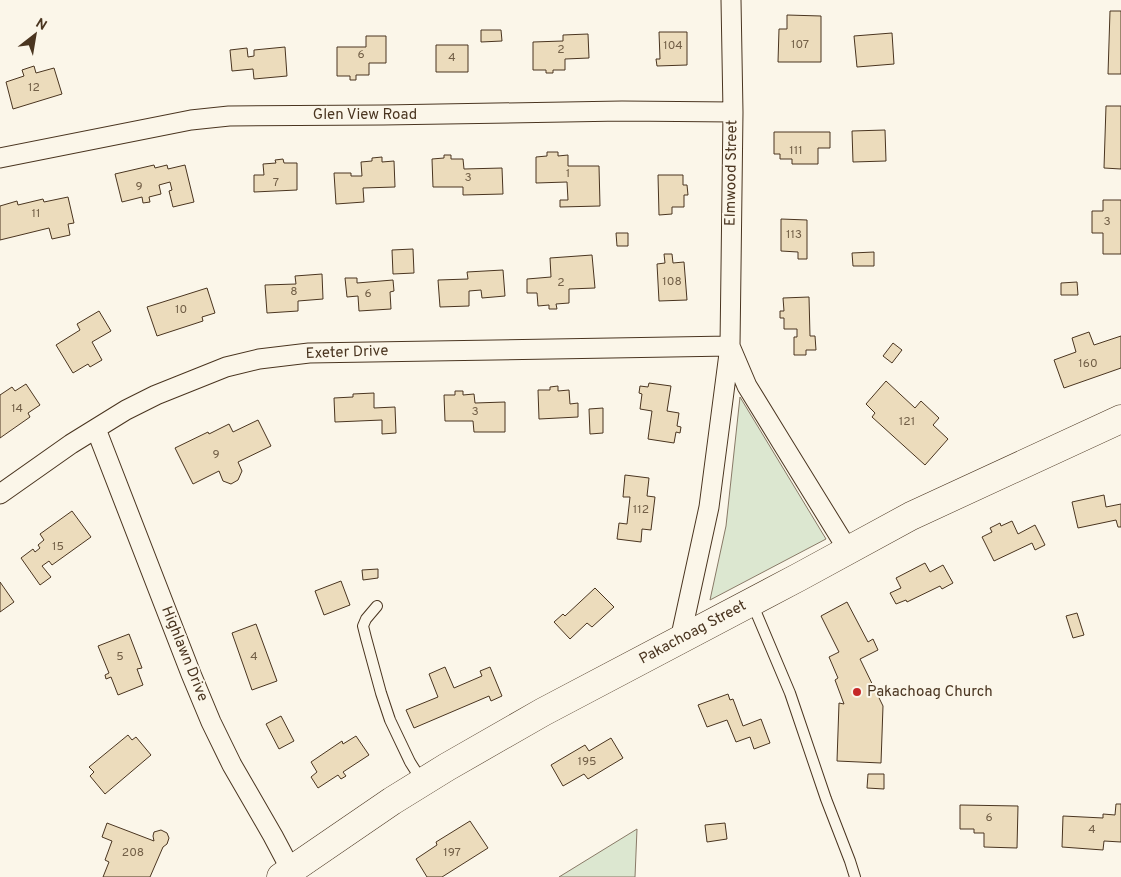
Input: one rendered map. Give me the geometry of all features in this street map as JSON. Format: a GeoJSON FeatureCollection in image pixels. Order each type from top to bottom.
{"type":"FeatureCollection","features":[{"type":"Feature","properties":{"kind":"street","name":"Elmwood Street"},"geometry":{"type":"LineString","coordinates":[[680,640],[709,507],[730,346],[733,112],[731,0]]}},
{"type":"Feature","properties":{"kind":"street","name":"Glen View Road"},"geometry":{"type":"LineString","coordinates":[[0,158],[191,120],[229,116],[383,116],[622,111],[733,112]]}},
{"type":"Feature","properties":{"kind":"street","name":"Elmwood Street"},"geometry":{"type":"LineString","coordinates":[[730,346],[747,386],[848,550]]}},
{"type":"Feature","properties":{"kind":"street","name":"Exeter Drive"},"geometry":{"type":"LineString","coordinates":[[0,494],[71,444],[126,410],[156,395],[226,367],[259,359],[309,353],[730,346]]}},
{"type":"Feature","properties":{"kind":"street","name":"Pakachoag Street"},"geometry":{"type":"LineString","coordinates":[[286,874],[422,782],[543,712],[911,516],[1120,420]]}},
{"type":"Feature","properties":{"kind":"street","name":"Highlawn Drive"},"geometry":{"type":"LineString","coordinates":[[96,429],[211,722],[232,765],[273,836],[286,874]]}},
{"type":"Feature","properties":{"kind":"lane"},"geometry":{"type":"LineString","coordinates":[[751,602],[790,693],[855,877]]}},
{"type":"Feature","properties":{"kind":"lane"},"geometry":{"type":"LineString","coordinates":[[378,606],[366,619],[363,626],[366,638],[390,720],[422,782]]}},
{"type":"Feature","properties":{"kind":"green space"},"geometry":{"type":"Polygon","coordinates":[[[740,397],[826,539],[710,600],[726,526],[740,397]]]}},
{"type":"Feature","properties":{"kind":"green space"},"geometry":{"type":"Polygon","coordinates":[[[637,829],[635,877],[559,877],[637,829]]]}},
{"type":"Feature","properties":{"kind":"building"},"geometry":{"type":"Polygon","coordinates":[[[1110,11],[1121,11],[1121,74],[1108,74],[1110,11]]]}},
{"type":"Feature","properties":{"kind":"building"},"geometry":{"type":"Polygon","coordinates":[[[787,15],[821,16],[821,62],[778,62],[779,29],[787,29],[787,15]]]}},
{"type":"Feature","properties":{"kind":"building"},"geometry":{"type":"Polygon","coordinates":[[[481,30],[501,30],[502,41],[481,42],[481,30]]]}},
{"type":"Feature","properties":{"kind":"building"},"geometry":{"type":"Polygon","coordinates":[[[659,32],[687,32],[687,65],[657,66],[656,59],[660,59],[659,32]]]}},
{"type":"Feature","properties":{"kind":"building"},"geometry":{"type":"Polygon","coordinates":[[[892,33],[894,64],[857,67],[854,36],[892,33]]]}},
{"type":"Feature","properties":{"kind":"building"},"geometry":{"type":"Polygon","coordinates":[[[588,34],[589,58],[565,59],[565,70],[553,70],[553,73],[546,73],[546,70],[533,70],[533,42],[563,41],[563,35],[588,34]]]}},
{"type":"Feature","properties":{"kind":"building"},"geometry":{"type":"Polygon","coordinates":[[[366,36],[386,36],[386,63],[369,63],[369,75],[356,75],[356,80],[350,80],[350,76],[337,76],[337,47],[366,47],[366,36]]]}},
{"type":"Feature","properties":{"kind":"building"},"geometry":{"type":"Polygon","coordinates":[[[436,45],[468,45],[468,72],[436,72],[436,45]]]}},
{"type":"Feature","properties":{"kind":"building"},"geometry":{"type":"Polygon","coordinates":[[[285,47],[287,76],[254,79],[253,69],[232,71],[230,50],[247,48],[248,57],[254,56],[254,50],[285,47]]]}},
{"type":"Feature","properties":{"kind":"building"},"geometry":{"type":"Polygon","coordinates":[[[34,66],[36,73],[54,68],[62,94],[13,109],[6,82],[24,76],[22,70],[34,66]]]}},
{"type":"Feature","properties":{"kind":"building"},"geometry":{"type":"Polygon","coordinates":[[[1106,106],[1121,106],[1121,169],[1104,168],[1106,106]]]}},
{"type":"Feature","properties":{"kind":"building"},"geometry":{"type":"Polygon","coordinates":[[[885,130],[886,161],[853,162],[852,131],[885,130]]]}},
{"type":"Feature","properties":{"kind":"building"},"geometry":{"type":"Polygon","coordinates":[[[774,132],[830,132],[830,148],[818,148],[818,164],[792,164],[792,159],[780,159],[780,154],[774,154],[774,132]]]}},
{"type":"Feature","properties":{"kind":"building"},"geometry":{"type":"Polygon","coordinates":[[[547,152],[558,152],[558,156],[568,155],[568,166],[599,166],[600,206],[560,207],[560,200],[568,200],[567,182],[536,183],[536,157],[547,156],[547,152]]]}},
{"type":"Feature","properties":{"kind":"building"},"geometry":{"type":"Polygon","coordinates":[[[444,155],[451,155],[451,159],[463,159],[464,169],[502,168],[503,194],[463,195],[463,187],[433,187],[432,159],[444,158],[444,155]]]}},
{"type":"Feature","properties":{"kind":"building"},"geometry":{"type":"Polygon","coordinates":[[[382,157],[382,162],[394,161],[395,187],[363,188],[364,202],[336,204],[334,173],[351,173],[351,176],[362,176],[361,162],[372,161],[372,158],[382,157]]]}},
{"type":"Feature","properties":{"kind":"building"},"geometry":{"type":"Polygon","coordinates":[[[283,159],[284,163],[297,163],[297,190],[254,192],[254,175],[264,175],[263,164],[276,163],[275,160],[283,159]]]}},
{"type":"Feature","properties":{"kind":"building"},"geometry":{"type":"Polygon","coordinates":[[[154,165],[155,168],[167,165],[168,169],[185,165],[194,202],[173,207],[169,191],[172,190],[170,182],[159,185],[161,194],[149,197],[150,202],[143,203],[142,197],[122,202],[115,174],[154,165]]]}},
{"type":"Feature","properties":{"kind":"building"},"geometry":{"type":"Polygon","coordinates":[[[658,175],[683,175],[683,185],[687,185],[688,195],[684,195],[684,207],[672,207],[672,214],[659,215],[658,175]]]}},
{"type":"Feature","properties":{"kind":"building"},"geometry":{"type":"Polygon","coordinates":[[[68,197],[74,223],[68,224],[70,235],[52,239],[49,228],[0,240],[0,206],[17,201],[18,205],[43,199],[44,202],[68,197]]]}},
{"type":"Feature","properties":{"kind":"building"},"geometry":{"type":"Polygon","coordinates":[[[1103,200],[1121,200],[1121,254],[1103,254],[1103,233],[1092,233],[1092,211],[1103,211],[1103,200]]]}},
{"type":"Feature","properties":{"kind":"building"},"geometry":{"type":"Polygon","coordinates":[[[781,219],[807,220],[807,259],[798,259],[798,252],[781,251],[781,219]]]}},
{"type":"Feature","properties":{"kind":"building"},"geometry":{"type":"Polygon","coordinates":[[[616,233],[628,233],[628,246],[617,246],[616,233]]]}},
{"type":"Feature","properties":{"kind":"building"},"geometry":{"type":"Polygon","coordinates":[[[413,249],[414,273],[393,274],[392,250],[413,249]]]}},
{"type":"Feature","properties":{"kind":"building"},"geometry":{"type":"Polygon","coordinates":[[[874,252],[874,266],[853,266],[852,253],[874,252]]]}},
{"type":"Feature","properties":{"kind":"building"},"geometry":{"type":"Polygon","coordinates":[[[664,254],[672,254],[673,263],[684,262],[687,300],[659,301],[657,264],[665,263],[664,254]]]}},
{"type":"Feature","properties":{"kind":"building"},"geometry":{"type":"Polygon","coordinates":[[[592,255],[595,288],[569,289],[569,303],[556,304],[557,309],[549,309],[549,305],[538,306],[537,293],[527,293],[527,279],[551,277],[550,258],[592,255]]]}},
{"type":"Feature","properties":{"kind":"building"},"geometry":{"type":"Polygon","coordinates":[[[503,270],[505,296],[482,298],[481,290],[469,291],[469,306],[440,307],[438,280],[468,279],[467,272],[503,270]]]}},
{"type":"Feature","properties":{"kind":"building"},"geometry":{"type":"Polygon","coordinates":[[[322,274],[323,299],[298,301],[298,311],[267,313],[265,285],[296,284],[295,276],[322,274]]]}},
{"type":"Feature","properties":{"kind":"building"},"geometry":{"type":"Polygon","coordinates":[[[345,278],[357,278],[357,283],[393,280],[394,291],[390,292],[391,309],[359,311],[358,296],[347,297],[345,278]]]}},
{"type":"Feature","properties":{"kind":"building"},"geometry":{"type":"Polygon","coordinates":[[[1077,282],[1078,295],[1061,295],[1061,283],[1077,282]]]}},
{"type":"Feature","properties":{"kind":"building"},"geometry":{"type":"Polygon","coordinates":[[[207,288],[215,313],[202,317],[203,321],[157,336],[147,307],[207,288]]]}},
{"type":"Feature","properties":{"kind":"building"},"geometry":{"type":"Polygon","coordinates":[[[809,297],[810,336],[815,336],[816,350],[806,350],[806,355],[794,355],[794,337],[797,337],[797,329],[784,329],[784,318],[780,318],[780,311],[784,311],[783,298],[809,297]]]}},
{"type":"Feature","properties":{"kind":"building"},"geometry":{"type":"Polygon","coordinates":[[[99,311],[111,331],[92,342],[102,360],[90,367],[88,364],[73,373],[56,345],[80,330],[77,324],[99,311]]]}},
{"type":"Feature","properties":{"kind":"building"},"geometry":{"type":"Polygon","coordinates":[[[1089,332],[1094,345],[1121,336],[1121,368],[1064,388],[1054,360],[1076,352],[1072,338],[1089,332]]]}},
{"type":"Feature","properties":{"kind":"building"},"geometry":{"type":"Polygon","coordinates":[[[893,343],[902,350],[892,363],[883,356],[893,343]]]}},
{"type":"Feature","properties":{"kind":"building"},"geometry":{"type":"Polygon","coordinates":[[[886,381],[915,408],[921,401],[939,418],[933,425],[948,439],[925,465],[872,417],[875,413],[866,404],[886,381]]]}},
{"type":"Feature","properties":{"kind":"building"},"geometry":{"type":"Polygon","coordinates":[[[649,383],[671,386],[667,411],[679,413],[677,426],[681,427],[680,433],[676,432],[674,443],[648,439],[652,411],[640,409],[642,394],[639,393],[640,386],[648,387],[649,383]]]}},
{"type":"Feature","properties":{"kind":"building"},"geometry":{"type":"Polygon","coordinates":[[[26,384],[40,405],[28,413],[30,417],[0,438],[0,395],[12,387],[15,391],[26,384]]]}},
{"type":"Feature","properties":{"kind":"building"},"geometry":{"type":"Polygon","coordinates":[[[558,386],[558,391],[569,390],[570,404],[578,403],[578,417],[539,419],[538,390],[550,390],[550,387],[558,386]]]}},
{"type":"Feature","properties":{"kind":"building"},"geometry":{"type":"Polygon","coordinates":[[[455,391],[463,391],[463,395],[474,394],[475,403],[505,402],[505,432],[474,432],[473,421],[445,421],[444,395],[455,395],[455,391]]]}},
{"type":"Feature","properties":{"kind":"building"},"geometry":{"type":"Polygon","coordinates":[[[374,393],[374,408],[395,407],[396,433],[382,434],[382,420],[335,422],[334,398],[353,397],[353,394],[374,393]]]}},
{"type":"Feature","properties":{"kind":"building"},"geometry":{"type":"Polygon","coordinates":[[[603,408],[603,433],[590,434],[589,409],[603,408]]]}},
{"type":"Feature","properties":{"kind":"building"},"geometry":{"type":"Polygon","coordinates":[[[258,420],[271,446],[238,462],[242,471],[238,480],[231,484],[223,481],[219,471],[193,484],[175,448],[229,424],[233,432],[258,420]]]}},
{"type":"Feature","properties":{"kind":"building"},"geometry":{"type":"Polygon","coordinates":[[[625,475],[649,478],[647,496],[655,497],[651,530],[642,529],[641,542],[617,539],[619,523],[627,524],[630,497],[623,497],[625,475]]]}},
{"type":"Feature","properties":{"kind":"building"},"geometry":{"type":"Polygon","coordinates":[[[1104,495],[1106,507],[1121,504],[1121,527],[1118,527],[1116,520],[1078,528],[1072,502],[1104,495]]]}},
{"type":"Feature","properties":{"kind":"building"},"geometry":{"type":"Polygon","coordinates":[[[72,511],[91,537],[52,565],[49,561],[42,566],[51,577],[40,585],[21,558],[33,549],[35,552],[40,548],[38,545],[44,540],[40,534],[72,511]]]}},
{"type":"Feature","properties":{"kind":"building"},"geometry":{"type":"Polygon","coordinates":[[[1012,521],[1018,534],[1035,525],[1045,545],[1035,550],[1032,543],[994,561],[982,537],[992,532],[990,528],[1000,523],[1001,526],[1012,521]]]}},
{"type":"Feature","properties":{"kind":"building"},"geometry":{"type":"Polygon","coordinates":[[[925,563],[930,572],[943,565],[953,583],[942,589],[940,586],[907,602],[906,600],[896,604],[890,593],[901,588],[896,578],[925,563]]]}},
{"type":"Feature","properties":{"kind":"building"},"geometry":{"type":"Polygon","coordinates":[[[378,569],[378,578],[363,580],[362,570],[378,569]]]}},
{"type":"Feature","properties":{"kind":"building"},"geometry":{"type":"Polygon","coordinates":[[[341,581],[350,605],[324,615],[315,591],[341,581]]]}},
{"type":"Feature","properties":{"kind":"building"},"geometry":{"type":"Polygon","coordinates":[[[0,582],[14,602],[0,612],[0,582]]]}},
{"type":"Feature","properties":{"kind":"building"},"geometry":{"type":"Polygon","coordinates":[[[595,588],[614,607],[592,627],[587,623],[570,639],[554,622],[563,614],[565,616],[595,588]]]}},
{"type":"Feature","properties":{"kind":"building","name":"Pakachoag Church"},"geometry":{"type":"Polygon","coordinates":[[[847,602],[868,642],[873,639],[878,650],[860,659],[883,706],[881,763],[837,761],[839,703],[844,704],[835,680],[838,678],[829,657],[839,652],[821,616],[847,602]]]}},
{"type":"Feature","properties":{"kind":"building"},"geometry":{"type":"Polygon","coordinates":[[[1077,613],[1084,635],[1073,638],[1066,616],[1077,613]]]}},
{"type":"Feature","properties":{"kind":"building"},"geometry":{"type":"Polygon","coordinates":[[[256,624],[277,681],[252,690],[232,633],[256,624]]]}},
{"type":"Feature","properties":{"kind":"building"},"geometry":{"type":"Polygon","coordinates":[[[129,634],[142,668],[137,669],[143,685],[118,695],[111,677],[106,679],[105,675],[109,673],[98,646],[129,634]]]}},
{"type":"Feature","properties":{"kind":"building"},"geometry":{"type":"Polygon","coordinates":[[[445,667],[454,688],[482,676],[480,671],[490,667],[502,696],[491,701],[489,696],[414,728],[406,710],[438,697],[429,674],[445,667]]]}},
{"type":"Feature","properties":{"kind":"building"},"geometry":{"type":"Polygon","coordinates":[[[728,694],[730,700],[733,699],[743,726],[761,719],[770,743],[754,749],[750,737],[736,742],[727,720],[707,727],[698,705],[728,694]]]}},
{"type":"Feature","properties":{"kind":"building"},"geometry":{"type":"Polygon","coordinates":[[[281,716],[294,741],[279,749],[266,724],[281,716]]]}},
{"type":"Feature","properties":{"kind":"building"},"geometry":{"type":"Polygon","coordinates":[[[128,735],[132,740],[136,737],[151,755],[105,794],[90,776],[94,772],[89,767],[128,735]]]}},
{"type":"Feature","properties":{"kind":"building"},"geometry":{"type":"Polygon","coordinates":[[[356,736],[369,755],[343,772],[346,776],[341,779],[338,775],[318,788],[311,777],[317,772],[311,762],[342,741],[343,744],[356,736]]]}},
{"type":"Feature","properties":{"kind":"building"},"geometry":{"type":"Polygon","coordinates":[[[611,738],[623,758],[588,779],[584,774],[563,786],[551,765],[585,745],[589,751],[611,738]]]}},
{"type":"Feature","properties":{"kind":"building"},"geometry":{"type":"Polygon","coordinates":[[[868,774],[884,774],[884,789],[867,788],[868,774]]]}},
{"type":"Feature","properties":{"kind":"building"},"geometry":{"type":"Polygon","coordinates":[[[1116,804],[1121,804],[1121,842],[1104,841],[1103,850],[1062,847],[1063,816],[1103,818],[1103,814],[1115,815],[1116,804]]]}},
{"type":"Feature","properties":{"kind":"building"},"geometry":{"type":"Polygon","coordinates":[[[960,805],[1018,806],[1017,848],[984,847],[984,833],[974,833],[974,829],[960,829],[960,805]]]}},
{"type":"Feature","properties":{"kind":"building"},"geometry":{"type":"Polygon","coordinates":[[[470,821],[488,848],[442,877],[427,877],[416,859],[437,845],[436,842],[470,821]]]}},
{"type":"Feature","properties":{"kind":"building"},"geometry":{"type":"Polygon","coordinates":[[[107,823],[154,841],[154,832],[161,830],[167,833],[169,838],[167,844],[163,847],[150,877],[103,877],[109,862],[105,860],[112,841],[102,837],[107,823]]]}},
{"type":"Feature","properties":{"kind":"building"},"geometry":{"type":"Polygon","coordinates":[[[725,823],[727,839],[707,842],[705,825],[725,823]]]}},
{"type":"Feature","properties":{"kind":"place","name":"Pakachoag Church"},"geometry":{"type":"Point","coordinates":[857,692]}}]}
